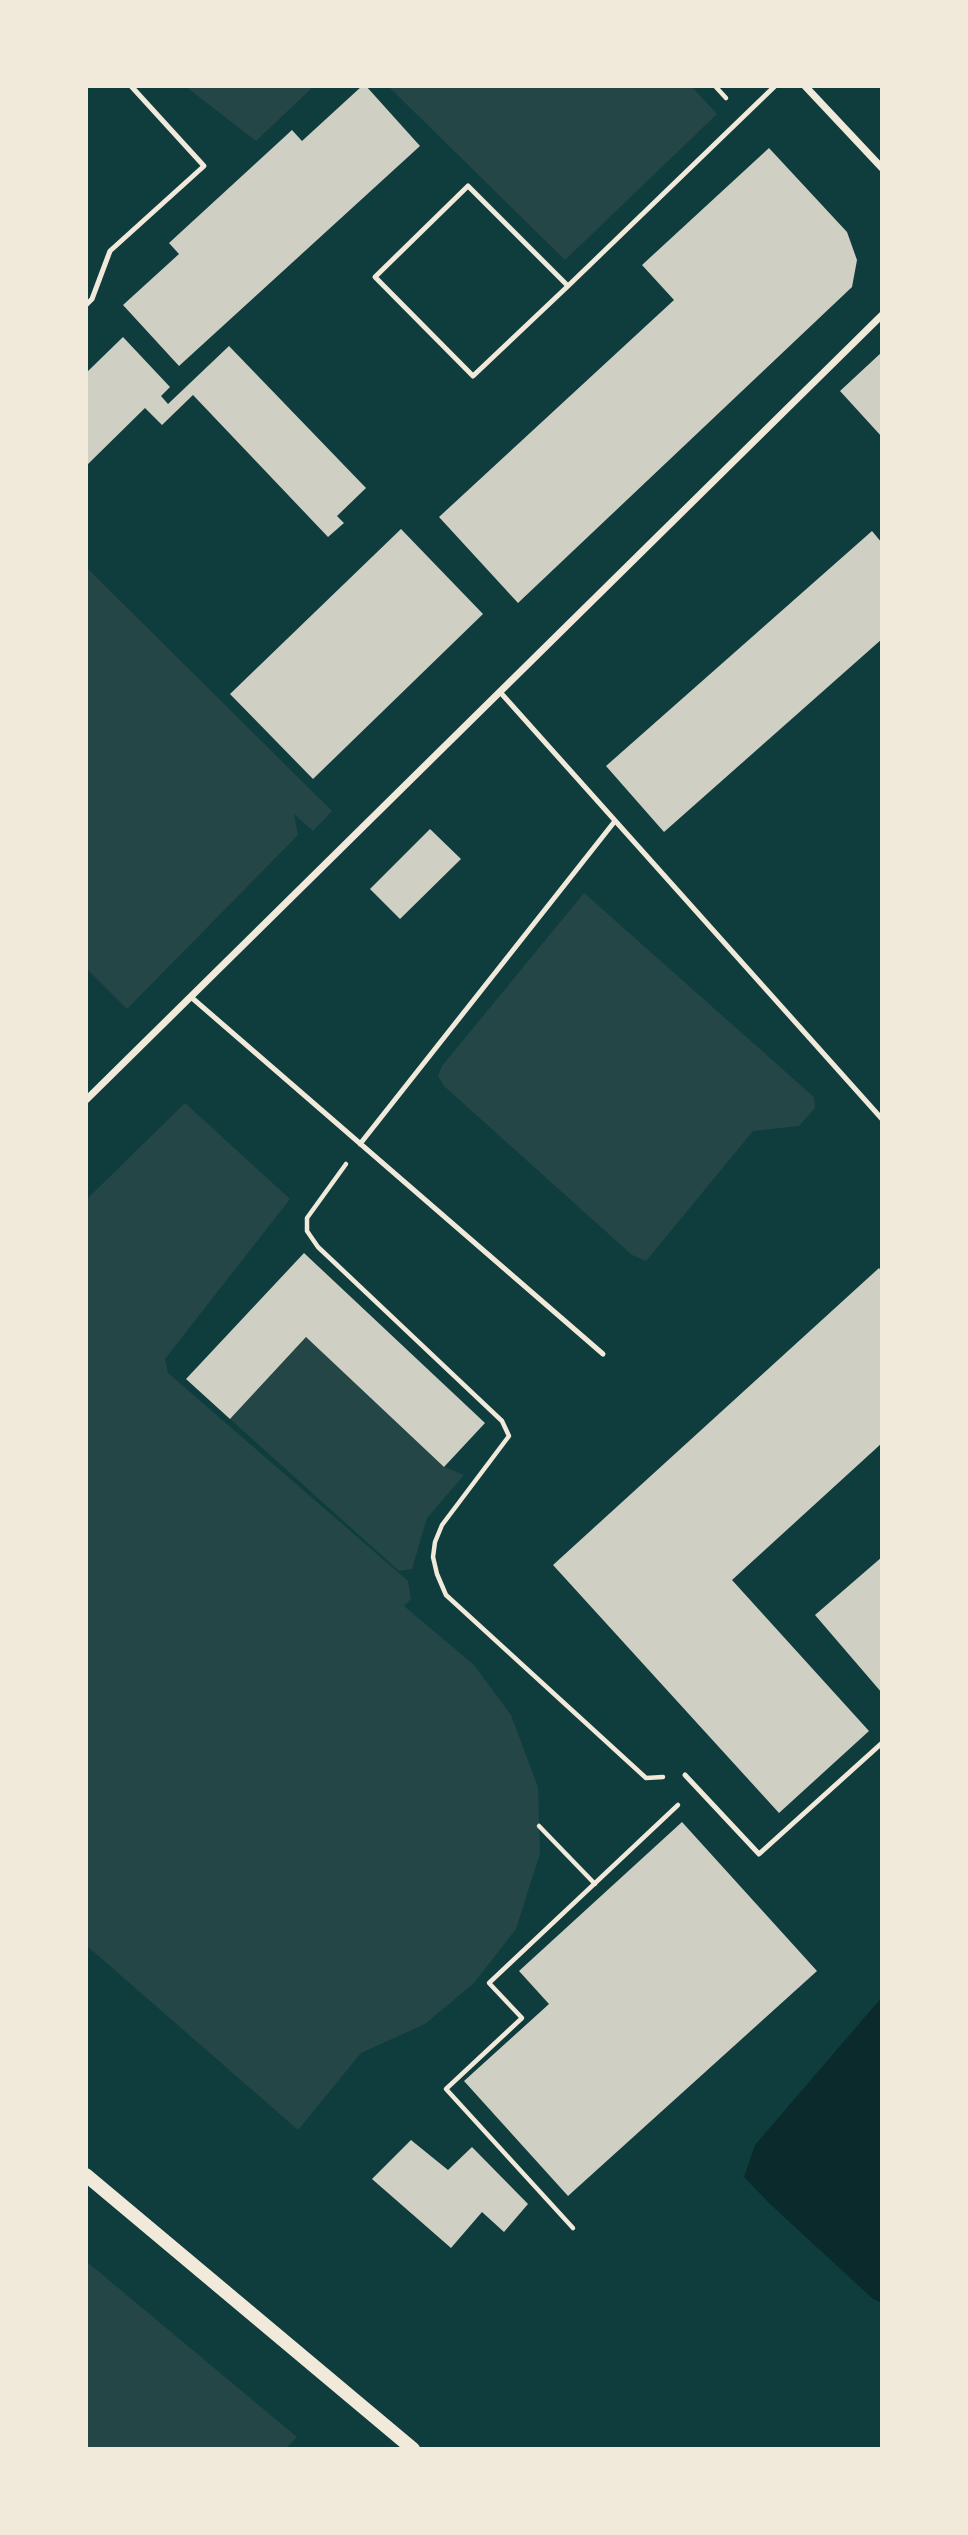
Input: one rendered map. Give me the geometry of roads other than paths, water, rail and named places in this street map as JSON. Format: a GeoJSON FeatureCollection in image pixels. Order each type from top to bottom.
{"type":"FeatureCollection","features":[{"type":"Feature","properties":{"kind":"main road"},"geometry":{"type":"LineString","coordinates":[[86,2175],[414,2449]]}},
{"type":"Feature","properties":{"kind":"street"},"geometry":{"type":"LineString","coordinates":[[805,86],[882,168]]}},
{"type":"Feature","properties":{"kind":"street"},"geometry":{"type":"LineString","coordinates":[[86,1100],[882,315]]}},
{"type":"Feature","properties":{"kind":"lane"},"geometry":{"type":"LineString","coordinates":[[86,305],[92,299],[110,251],[204,166],[131,86]]}},
{"type":"Feature","properties":{"kind":"lane"},"geometry":{"type":"LineString","coordinates":[[568,286],[468,186],[375,277],[473,376],[568,286],[775,86]]}},
{"type":"Feature","properties":{"kind":"lane"},"geometry":{"type":"LineString","coordinates":[[500,692],[882,1119]]}},
{"type":"Feature","properties":{"kind":"lane"},"geometry":{"type":"LineString","coordinates":[[360,1143],[615,821]]}},
{"type":"Feature","properties":{"kind":"lane"},"geometry":{"type":"LineString","coordinates":[[191,997],[603,1354]]}},
{"type":"Feature","properties":{"kind":"lane"},"geometry":{"type":"LineString","coordinates":[[685,1775],[759,1854],[882,1744]]}}]}
